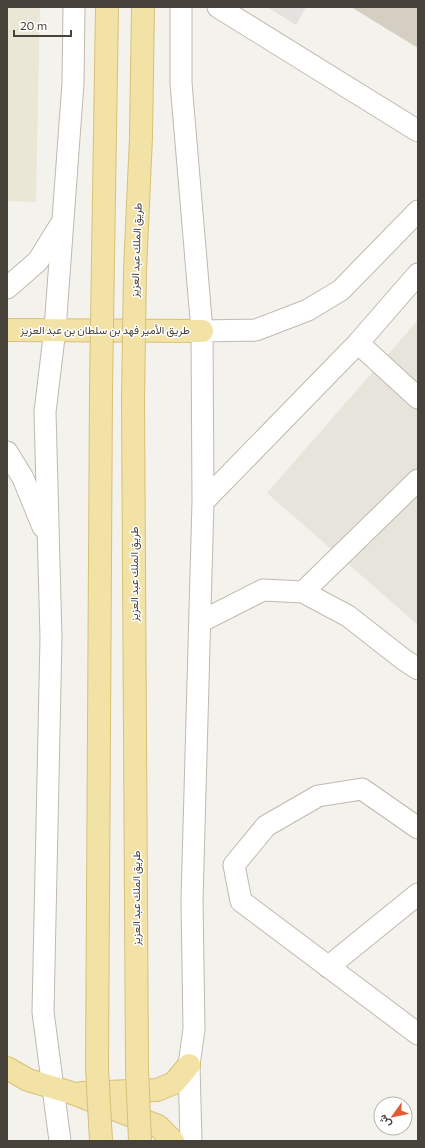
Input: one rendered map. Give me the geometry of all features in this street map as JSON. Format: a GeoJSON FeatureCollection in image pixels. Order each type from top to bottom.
{"type":"FeatureCollection","features":[{"type":"Feature","properties":{"kind":"main road"},"geometry":{"type":"LineString","coordinates":[[101,1141],[98,1068],[101,389],[107,7]]}},
{"type":"Feature","properties":{"kind":"main road","name":"طريق الملك عبد العزيز"},"geometry":{"type":"LineString","coordinates":[[140,1141],[137,1069],[133,400],[135,271],[141,137],[143,7]]}},
{"type":"Feature","properties":{"kind":"main road","name":"طريق الأمير فهد بن سلطان بن عبد العزيز"},"geometry":{"type":"LineString","coordinates":[[7,330],[55,329],[202,331]]}},
{"type":"Feature","properties":{"kind":"main road"},"geometry":{"type":"LineString","coordinates":[[75,1094],[157,1090],[174,1083],[189,1065]]}},
{"type":"Feature","properties":{"kind":"main road"},"geometry":{"type":"LineString","coordinates":[[7,1068],[28,1080],[75,1094],[158,1126],[173,1141]]}},
{"type":"Feature","properties":{"kind":"street"},"geometry":{"type":"LineString","coordinates":[[60,1141],[43,1012],[51,638],[45,412],[55,329],[73,83],[74,7]]}},
{"type":"Feature","properties":{"kind":"street"},"geometry":{"type":"LineString","coordinates":[[181,7],[181,84],[202,331],[203,502],[192,900],[194,1029],[189,1065],[191,1141]]}},
{"type":"Feature","properties":{"kind":"street"},"geometry":{"type":"LineString","coordinates":[[218,7],[418,131]]}},
{"type":"Feature","properties":{"kind":"street"},"geometry":{"type":"LineString","coordinates":[[202,331],[256,330],[308,310],[341,290],[418,211]]}},
{"type":"Feature","properties":{"kind":"street"},"geometry":{"type":"LineString","coordinates":[[7,288],[38,261],[63,220]]}},
{"type":"Feature","properties":{"kind":"street"},"geometry":{"type":"LineString","coordinates":[[203,502],[358,342],[418,274]]}},
{"type":"Feature","properties":{"kind":"street"},"geometry":{"type":"LineString","coordinates":[[358,342],[418,398]]}},
{"type":"Feature","properties":{"kind":"street"},"geometry":{"type":"LineString","coordinates":[[7,452],[23,478],[48,541]]}},
{"type":"Feature","properties":{"kind":"street"},"geometry":{"type":"LineString","coordinates":[[303,592],[418,480]]}},
{"type":"Feature","properties":{"kind":"street"},"geometry":{"type":"LineString","coordinates":[[200,622],[263,590],[303,592],[348,616],[418,669]]}},
{"type":"Feature","properties":{"kind":"street"},"geometry":{"type":"LineString","coordinates":[[418,828],[362,789],[318,796],[266,826],[234,865],[241,901],[418,1034]]}},
{"type":"Feature","properties":{"kind":"street"},"geometry":{"type":"LineString","coordinates":[[328,967],[418,894]]}},
{"type":"Feature","properties":{"kind":"shaded area"},"geometry":{"type":"Polygon","coordinates":[[[7,7],[40,7],[36,202],[7,201],[7,7]]]}},
{"type":"Feature","properties":{"kind":"shaded area"},"geometry":{"type":"Polygon","coordinates":[[[267,7],[306,7],[296,25],[267,7]]]}},
{"type":"Feature","properties":{"kind":"shaded area"},"geometry":{"type":"Polygon","coordinates":[[[418,320],[418,625],[267,493],[418,320]]]}},
{"type":"Feature","properties":{"kind":"building"},"geometry":{"type":"Polygon","coordinates":[[[351,7],[418,7],[418,48],[351,7]]]}}]}
